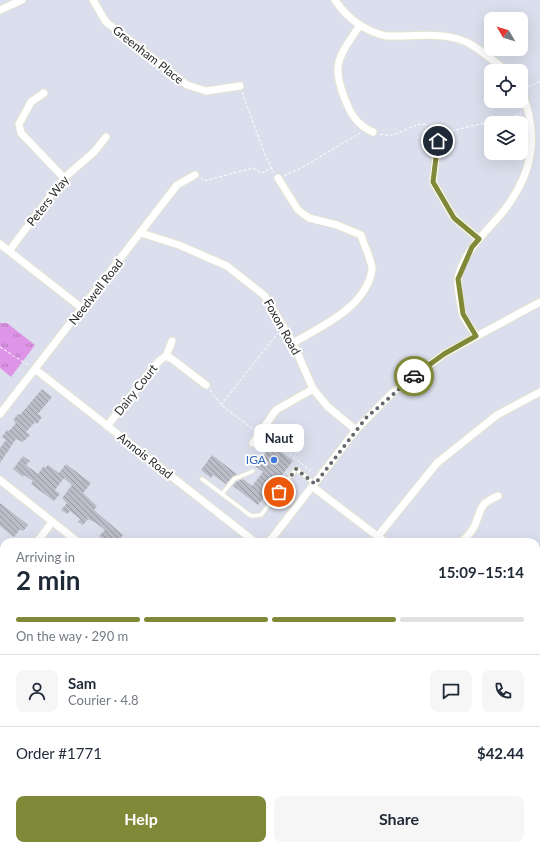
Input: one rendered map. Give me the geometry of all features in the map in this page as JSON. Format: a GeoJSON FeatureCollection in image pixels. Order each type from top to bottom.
{"type":"FeatureCollection","features":[{"type":"Feature","properties":{"kind":"street"},"geometry":{"type":"LineString","coordinates":[[0,10],[22,0]]}},
{"type":"Feature","properties":{"kind":"street","name":"Greenham Place"},"geometry":{"type":"LineString","coordinates":[[93,0],[106,22],[187,85],[206,91],[240,86]]}},
{"type":"Feature","properties":{"kind":"street"},"geometry":{"type":"LineString","coordinates":[[335,0],[348,16],[373,32],[386,36],[428,36],[458,39],[471,44],[498,64]]}},
{"type":"Feature","properties":{"kind":"street"},"geometry":{"type":"LineString","coordinates":[[360,25],[343,50],[336,74],[351,113],[358,123],[370,131]]}},
{"type":"Feature","properties":{"kind":"street"},"geometry":{"type":"LineString","coordinates":[[44,93],[31,102],[19,124],[21,133],[64,178]]}},
{"type":"Feature","properties":{"kind":"street"},"geometry":{"type":"LineString","coordinates":[[476,336],[463,314],[458,279],[472,247],[502,212],[522,181],[531,150],[532,129],[528,108]]}},
{"type":"Feature","properties":{"kind":"street"},"geometry":{"type":"LineString","coordinates":[[435,129],[438,141],[433,182],[454,218],[479,239]]}},
{"type":"Feature","properties":{"kind":"street","name":"Peters Way"},"geometry":{"type":"LineString","coordinates":[[9,251],[64,178],[94,152],[106,137]]}},
{"type":"Feature","properties":{"kind":"street","name":"Needwell Road"},"geometry":{"type":"LineString","coordinates":[[0,414],[177,185],[195,175]]}},
{"type":"Feature","properties":{"kind":"street"},"geometry":{"type":"LineString","coordinates":[[278,178],[298,210],[309,218],[337,225],[361,235],[372,269],[361,297],[333,319],[294,343]]}},
{"type":"Feature","properties":{"kind":"street","name":"Foxon Road"},"geometry":{"type":"LineString","coordinates":[[141,233],[179,245],[227,266],[265,296],[294,343],[313,389],[328,407],[356,430]]}},
{"type":"Feature","properties":{"kind":"street"},"geometry":{"type":"LineString","coordinates":[[0,244],[82,309]]}},
{"type":"Feature","properties":{"kind":"street"},"geometry":{"type":"LineString","coordinates":[[272,538],[356,430],[375,408],[410,378],[444,354],[540,302]]}},
{"type":"Feature","properties":{"kind":"street","name":"Dairy Court"},"geometry":{"type":"LineString","coordinates":[[107,426],[159,361],[166,356],[172,341]]}},
{"type":"Feature","properties":{"kind":"street","name":"Dairy Court"},"geometry":{"type":"LineString","coordinates":[[166,356],[206,385]]}},
{"type":"Feature","properties":{"kind":"street","name":"Annois Road"},"geometry":{"type":"LineString","coordinates":[[35,369],[250,538]]}},
{"type":"Feature","properties":{"kind":"street"},"geometry":{"type":"LineString","coordinates":[[253,443],[276,410],[313,389]]}},
{"type":"Feature","properties":{"kind":"street"},"geometry":{"type":"LineString","coordinates":[[378,536],[437,463],[497,415],[540,392]]}},
{"type":"Feature","properties":{"kind":"street"},"geometry":{"type":"LineString","coordinates":[[0,480],[73,538]]}},
{"type":"Feature","properties":{"kind":"street"},"geometry":{"type":"LineString","coordinates":[[314,485],[380,538]]}},
{"type":"Feature","properties":{"kind":"street"},"geometry":{"type":"LineString","coordinates":[[465,538],[474,527],[477,516],[484,502],[498,496]]}},
{"type":"Feature","properties":{"kind":"street"},"geometry":{"type":"LineString","coordinates":[[40,538],[52,522]]}},
{"type":"Feature","properties":{"kind":"lane"},"geometry":{"type":"LineString","coordinates":[[202,479],[251,516],[261,515],[296,469],[314,485]]}},
{"type":"Feature","properties":{"kind":"lane"},"geometry":{"type":"LineString","coordinates":[[222,494],[234,478],[253,471]]}},
{"type":"Feature","properties":{"kind":"path"},"geometry":{"type":"LineString","coordinates":[[528,87],[540,81]]}},
{"type":"Feature","properties":{"kind":"path"},"geometry":{"type":"LineString","coordinates":[[240,86],[271,168],[278,178],[370,131],[386,136],[419,123],[428,124],[435,129],[447,132],[529,112]]}},
{"type":"Feature","properties":{"kind":"path"},"geometry":{"type":"LineString","coordinates":[[195,175],[204,181],[253,168],[262,172],[271,168]]}},
{"type":"Feature","properties":{"kind":"path"},"geometry":{"type":"LineString","coordinates":[[221,405],[284,327]]}},
{"type":"Feature","properties":{"kind":"path"},"geometry":{"type":"LineString","coordinates":[[0,347],[35,369]]}},
{"type":"Feature","properties":{"kind":"path"},"geometry":{"type":"LineString","coordinates":[[206,385],[221,405],[258,435],[270,438],[313,473]]}},
{"type":"Feature","properties":{"kind":"green space"},"geometry":{"type":"Polygon","coordinates":[[[0,323],[7,323],[35,345],[11,377],[0,368],[0,323]]]}},
{"type":"Feature","properties":{"kind":"building"},"geometry":{"type":"Polygon","coordinates":[[[42,389],[52,397],[38,414],[42,417],[37,424],[35,422],[26,432],[30,435],[23,442],[16,439],[0,463],[0,448],[6,440],[2,437],[7,430],[9,431],[16,423],[13,420],[18,414],[20,415],[42,389]]]}},
{"type":"Feature","properties":{"kind":"building"},"geometry":{"type":"Polygon","coordinates":[[[272,445],[293,461],[258,505],[233,486],[236,482],[243,479],[252,486],[263,472],[255,466],[272,445]]]}},
{"type":"Feature","properties":{"kind":"building"},"geometry":{"type":"Polygon","coordinates":[[[212,455],[237,474],[226,484],[213,475],[211,478],[201,470],[212,455]]]}},
{"type":"Feature","properties":{"kind":"building"},"geometry":{"type":"Polygon","coordinates":[[[23,456],[30,461],[26,465],[38,474],[44,466],[45,468],[48,465],[59,473],[66,464],[91,483],[83,493],[97,506],[94,510],[123,535],[121,538],[102,538],[99,536],[105,530],[96,523],[88,519],[83,525],[78,522],[80,519],[70,511],[67,514],[61,510],[67,503],[62,498],[72,485],[64,478],[55,490],[60,494],[54,501],[31,484],[33,481],[24,475],[23,477],[13,469],[23,456]]]}},
{"type":"Feature","properties":{"kind":"building"},"geometry":{"type":"Polygon","coordinates":[[[0,503],[28,525],[23,531],[20,529],[14,537],[0,526],[0,503]]]}},
{"type":"Feature","properties":{"kind":"way so far"},"geometry":{"type":"LineString","coordinates":[[279,492],[296,469],[315,484],[356,430],[375,408],[414,376]]}},
{"type":"Feature","properties":{"kind":"place","name":"IGA"},"geometry":{"type":"Point","coordinates":[274,460]}},
{"type":"Feature","properties":{"kind":"place","name":"Naut"},"geometry":{"type":"Point","coordinates":[279,492]}},
{"type":"Feature","properties":{"kind":"route"},"geometry":{"type":"LineString","coordinates":[[414,376],[444,354],[476,336],[463,314],[458,279],[472,247],[479,239],[454,218],[433,182],[438,141]]}}]}
